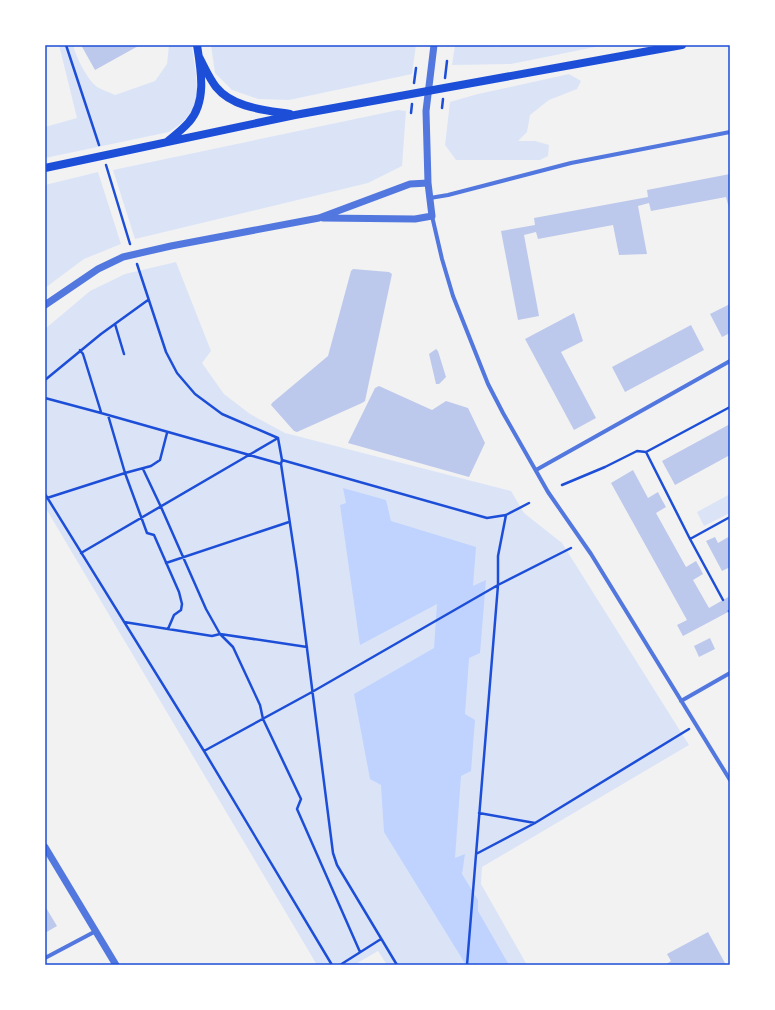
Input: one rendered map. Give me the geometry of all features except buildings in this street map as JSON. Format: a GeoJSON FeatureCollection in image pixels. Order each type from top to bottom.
{"type":"FeatureCollection","features":[{"type":"Feature","properties":{"kind":"main road"},"geometry":{"type":"LineString","coordinates":[[168,141],[189,122],[199,108],[201,94],[198,45]]}},
{"type":"Feature","properties":{"kind":"main road"},"geometry":{"type":"LineString","coordinates":[[45,168],[295,115],[682,45]]}},
{"type":"Feature","properties":{"kind":"main road"},"geometry":{"type":"LineString","coordinates":[[199,57],[215,86],[225,96],[253,108],[295,115]]}},
{"type":"Feature","properties":{"kind":"street"},"geometry":{"type":"LineString","coordinates":[[434,45],[426,110],[428,183],[432,216],[442,259],[453,296],[465,328],[488,384],[503,414],[548,492],[591,554],[730,780]]}},
{"type":"Feature","properties":{"kind":"street"},"geometry":{"type":"LineString","coordinates":[[430,198],[448,195],[571,163],[730,132]]}},
{"type":"Feature","properties":{"kind":"street"},"geometry":{"type":"LineString","coordinates":[[45,305],[98,269],[122,257],[319,218],[410,184],[428,183]]}},
{"type":"Feature","properties":{"kind":"street"},"geometry":{"type":"LineString","coordinates":[[319,218],[415,219],[432,216]]}},
{"type":"Feature","properties":{"kind":"street"},"geometry":{"type":"LineString","coordinates":[[45,310],[52,301]]}},
{"type":"Feature","properties":{"kind":"street"},"geometry":{"type":"LineString","coordinates":[[536,470],[730,361]]}},
{"type":"Feature","properties":{"kind":"street"},"geometry":{"type":"LineString","coordinates":[[681,701],[730,673]]}},
{"type":"Feature","properties":{"kind":"street"},"geometry":{"type":"LineString","coordinates":[[45,847],[116,965]]}},
{"type":"Feature","properties":{"kind":"street"},"geometry":{"type":"LineString","coordinates":[[45,958],[96,931]]}},
{"type":"Feature","properties":{"kind":"path"},"geometry":{"type":"LineString","coordinates":[[66,45],[90,114],[101,152]]}},
{"type":"Feature","properties":{"kind":"path"},"geometry":{"type":"LineString","coordinates":[[104,159],[132,248]]}},
{"type":"Feature","properties":{"kind":"path"},"geometry":{"type":"LineString","coordinates":[[136,263],[166,352],[178,373],[195,394],[222,414],[278,438]]}},
{"type":"Feature","properties":{"kind":"path"},"geometry":{"type":"LineString","coordinates":[[45,380],[80,350],[148,300]]}},
{"type":"Feature","properties":{"kind":"path"},"geometry":{"type":"LineString","coordinates":[[115,324],[124,354]]}},
{"type":"Feature","properties":{"kind":"path"},"geometry":{"type":"LineString","coordinates":[[80,350],[83,354],[101,413]]}},
{"type":"Feature","properties":{"kind":"path"},"geometry":{"type":"LineString","coordinates":[[45,398],[280,464]]}},
{"type":"Feature","properties":{"kind":"path"},"geometry":{"type":"LineString","coordinates":[[562,485],[605,467],[637,451],[646,452],[730,407]]}},
{"type":"Feature","properties":{"kind":"path"},"geometry":{"type":"LineString","coordinates":[[108,415],[125,473],[147,533],[154,536],[180,592],[182,604],[181,610],[174,615],[168,629]]}},
{"type":"Feature","properties":{"kind":"path"},"geometry":{"type":"LineString","coordinates":[[47,498],[151,466],[160,460],[167,433]]}},
{"type":"Feature","properties":{"kind":"path"},"geometry":{"type":"LineString","coordinates":[[81,553],[278,438]]}},
{"type":"Feature","properties":{"kind":"path"},"geometry":{"type":"LineString","coordinates":[[278,438],[282,460],[280,464],[307,648],[333,853],[337,865],[397,965]]}},
{"type":"Feature","properties":{"kind":"path"},"geometry":{"type":"LineString","coordinates":[[646,452],[723,600]]}},
{"type":"Feature","properties":{"kind":"path"},"geometry":{"type":"LineString","coordinates":[[282,460],[487,518],[506,514],[529,503]]}},
{"type":"Feature","properties":{"kind":"path"},"geometry":{"type":"LineString","coordinates":[[143,469],[206,609],[220,634],[233,648],[260,705],[263,719],[301,799],[296,809],[360,952]]}},
{"type":"Feature","properties":{"kind":"path"},"geometry":{"type":"LineString","coordinates":[[45,494],[204,751],[332,965]]}},
{"type":"Feature","properties":{"kind":"path"},"geometry":{"type":"LineString","coordinates":[[466,965],[498,585],[498,556],[506,514]]}},
{"type":"Feature","properties":{"kind":"path"},"geometry":{"type":"LineString","coordinates":[[690,539],[730,518]]}},
{"type":"Feature","properties":{"kind":"path"},"geometry":{"type":"LineString","coordinates":[[166,563],[289,522]]}},
{"type":"Feature","properties":{"kind":"path"},"geometry":{"type":"LineString","coordinates":[[204,751],[312,692],[498,585],[571,548]]}},
{"type":"Feature","properties":{"kind":"path"},"geometry":{"type":"LineString","coordinates":[[123,622],[212,636],[220,634],[307,648]]}},
{"type":"Feature","properties":{"kind":"path"},"geometry":{"type":"LineString","coordinates":[[476,854],[535,823],[696,725]]}},
{"type":"Feature","properties":{"kind":"path"},"geometry":{"type":"LineString","coordinates":[[479,813],[535,823]]}},
{"type":"Feature","properties":{"kind":"path"},"geometry":{"type":"LineString","coordinates":[[340,965],[381,939]]}},
{"type":"Feature","properties":{"kind":"shaded area"},"geometry":{"type":"Polygon","coordinates":[[[59,45],[73,45],[82,68],[89,79],[97,87],[115,95],[155,81],[167,64],[169,45],[192,45],[197,94],[190,114],[169,132],[45,158],[45,127],[77,118],[59,45]]]}},
{"type":"Feature","properties":{"kind":"shaded area"},"geometry":{"type":"Polygon","coordinates":[[[211,45],[416,45],[412,74],[289,100],[258,99],[232,90],[215,73],[211,45]]]}},
{"type":"Feature","properties":{"kind":"shaded area"},"geometry":{"type":"Polygon","coordinates":[[[455,45],[494,45],[495,47],[504,45],[605,45],[511,64],[452,65],[455,45]]]}},
{"type":"Feature","properties":{"kind":"shaded area"},"geometry":{"type":"Polygon","coordinates":[[[569,74],[581,81],[577,89],[549,100],[530,115],[527,132],[518,141],[535,141],[549,145],[548,156],[540,160],[456,160],[445,145],[450,102],[478,94],[569,74]]]}},
{"type":"Feature","properties":{"kind":"shaded area"},"geometry":{"type":"Polygon","coordinates":[[[398,110],[406,111],[402,166],[368,183],[135,239],[113,170],[398,110]]]}},
{"type":"Feature","properties":{"kind":"shaded area"},"geometry":{"type":"Polygon","coordinates":[[[98,172],[121,244],[84,259],[45,288],[45,185],[98,172]]]}},
{"type":"Feature","properties":{"kind":"shaded area"},"geometry":{"type":"Polygon","coordinates":[[[176,262],[211,351],[202,363],[224,394],[250,414],[285,433],[511,491],[524,513],[562,543],[689,745],[482,867],[481,884],[527,965],[387,965],[378,951],[354,965],[317,965],[45,507],[45,329],[90,291],[125,274],[176,262]]]}},
{"type":"Feature","properties":{"kind":"shaded area"},"geometry":{"type":"Polygon","coordinates":[[[730,494],[730,513],[704,526],[697,512],[730,494]]]}},
{"type":"Feature","properties":{"kind":"water"},"geometry":{"type":"Polygon","coordinates":[[[343,488],[386,500],[391,521],[476,547],[473,586],[486,580],[480,653],[469,658],[465,714],[475,720],[471,771],[461,776],[455,858],[465,854],[462,874],[478,900],[478,911],[509,965],[466,965],[384,832],[381,785],[370,779],[354,694],[434,648],[437,604],[360,645],[340,505],[346,503],[343,488]]]}}]}
